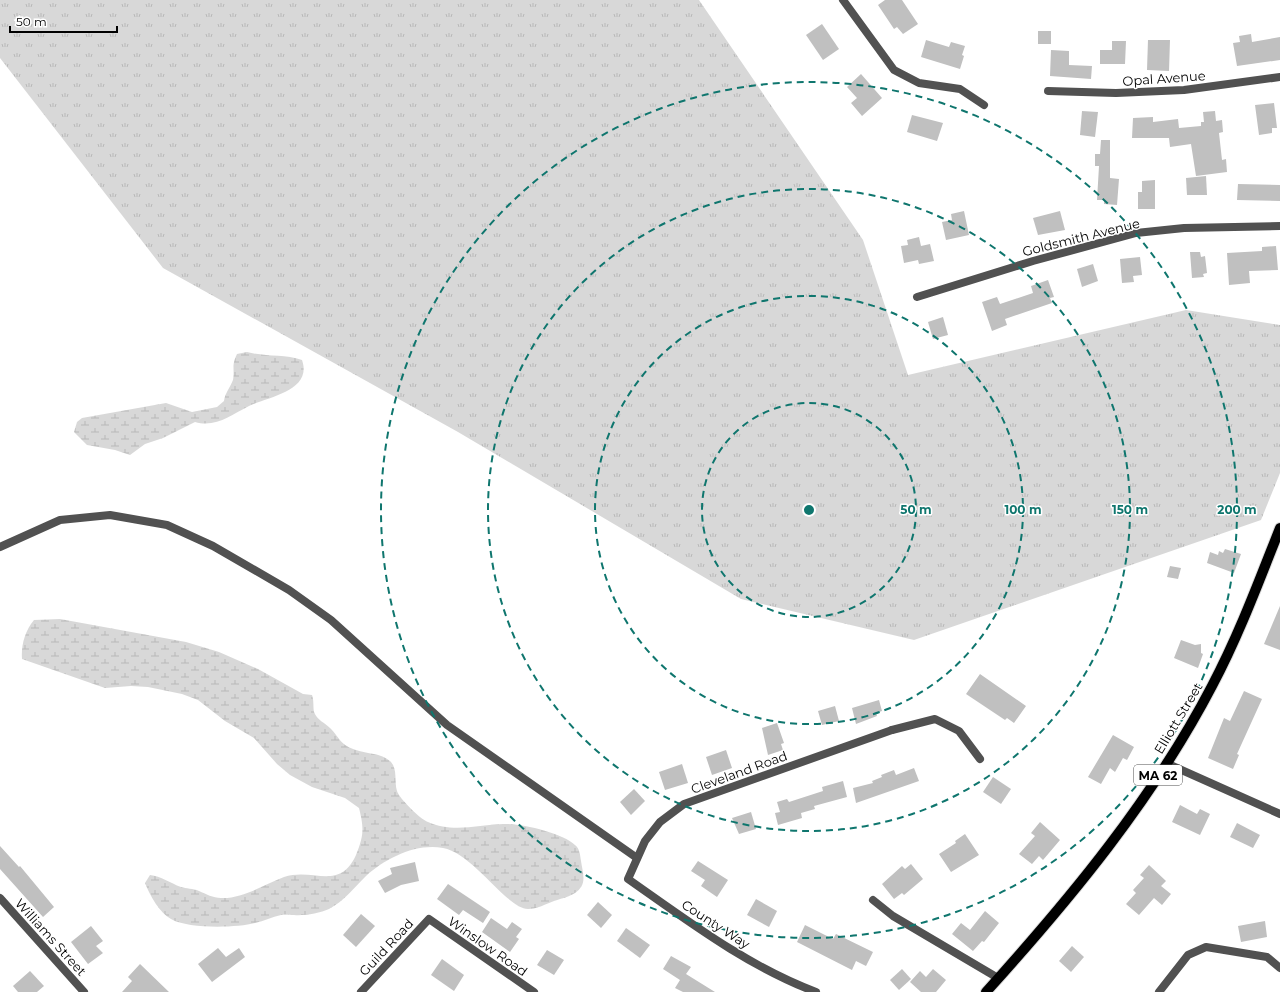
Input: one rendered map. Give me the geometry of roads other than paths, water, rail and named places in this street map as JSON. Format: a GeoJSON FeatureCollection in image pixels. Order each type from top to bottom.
{"type":"FeatureCollection","features":[{"type":"Feature","properties":{"kind":"main road","name":"Elliott Street"},"geometry":{"type":"LineString","coordinates":[[986,992],[1050,921],[1095,866],[1166,763],[1193,720],[1227,656],[1280,528]]}},
{"type":"Feature","properties":{"kind":"street"},"geometry":{"type":"LineString","coordinates":[[843,0],[894,70],[919,83],[960,89],[984,105]]}},
{"type":"Feature","properties":{"kind":"street","name":"Opal Avenue"},"geometry":{"type":"LineString","coordinates":[[1048,91],[1116,93],[1184,90],[1280,77]]}},
{"type":"Feature","properties":{"kind":"street","name":"Goldsmith Avenue"},"geometry":{"type":"LineString","coordinates":[[917,297],[1033,261],[1136,233],[1184,228],[1280,226]]}},
{"type":"Feature","properties":{"kind":"street"},"geometry":{"type":"LineString","coordinates":[[0,547],[60,520],[110,515],[166,525],[213,546],[289,590],[331,620],[447,725],[637,858]]}},
{"type":"Feature","properties":{"kind":"street","name":"Cleveland Road"},"geometry":{"type":"LineString","coordinates":[[628,879],[645,841],[660,822],[684,804],[892,730],[935,719],[959,731],[980,759]]}},
{"type":"Feature","properties":{"kind":"street"},"geometry":{"type":"LineString","coordinates":[[1166,763],[1280,814]]}},
{"type":"Feature","properties":{"kind":"street","name":"County Way"},"geometry":{"type":"LineString","coordinates":[[628,879],[728,949],[816,992]]}},
{"type":"Feature","properties":{"kind":"street","name":"Williams Street"},"geometry":{"type":"LineString","coordinates":[[0,898],[84,992]]}},
{"type":"Feature","properties":{"kind":"street"},"geometry":{"type":"LineString","coordinates":[[873,900],[893,916],[998,978]]}},
{"type":"Feature","properties":{"kind":"street","name":"Guild Road"},"geometry":{"type":"LineString","coordinates":[[361,992],[429,919]]}},
{"type":"Feature","properties":{"kind":"street","name":"Winslow Road"},"geometry":{"type":"LineString","coordinates":[[429,919],[534,992]]}},
{"type":"Feature","properties":{"kind":"street"},"geometry":{"type":"LineString","coordinates":[[1159,992],[1188,955],[1206,947],[1267,957],[1280,968]]}}]}
